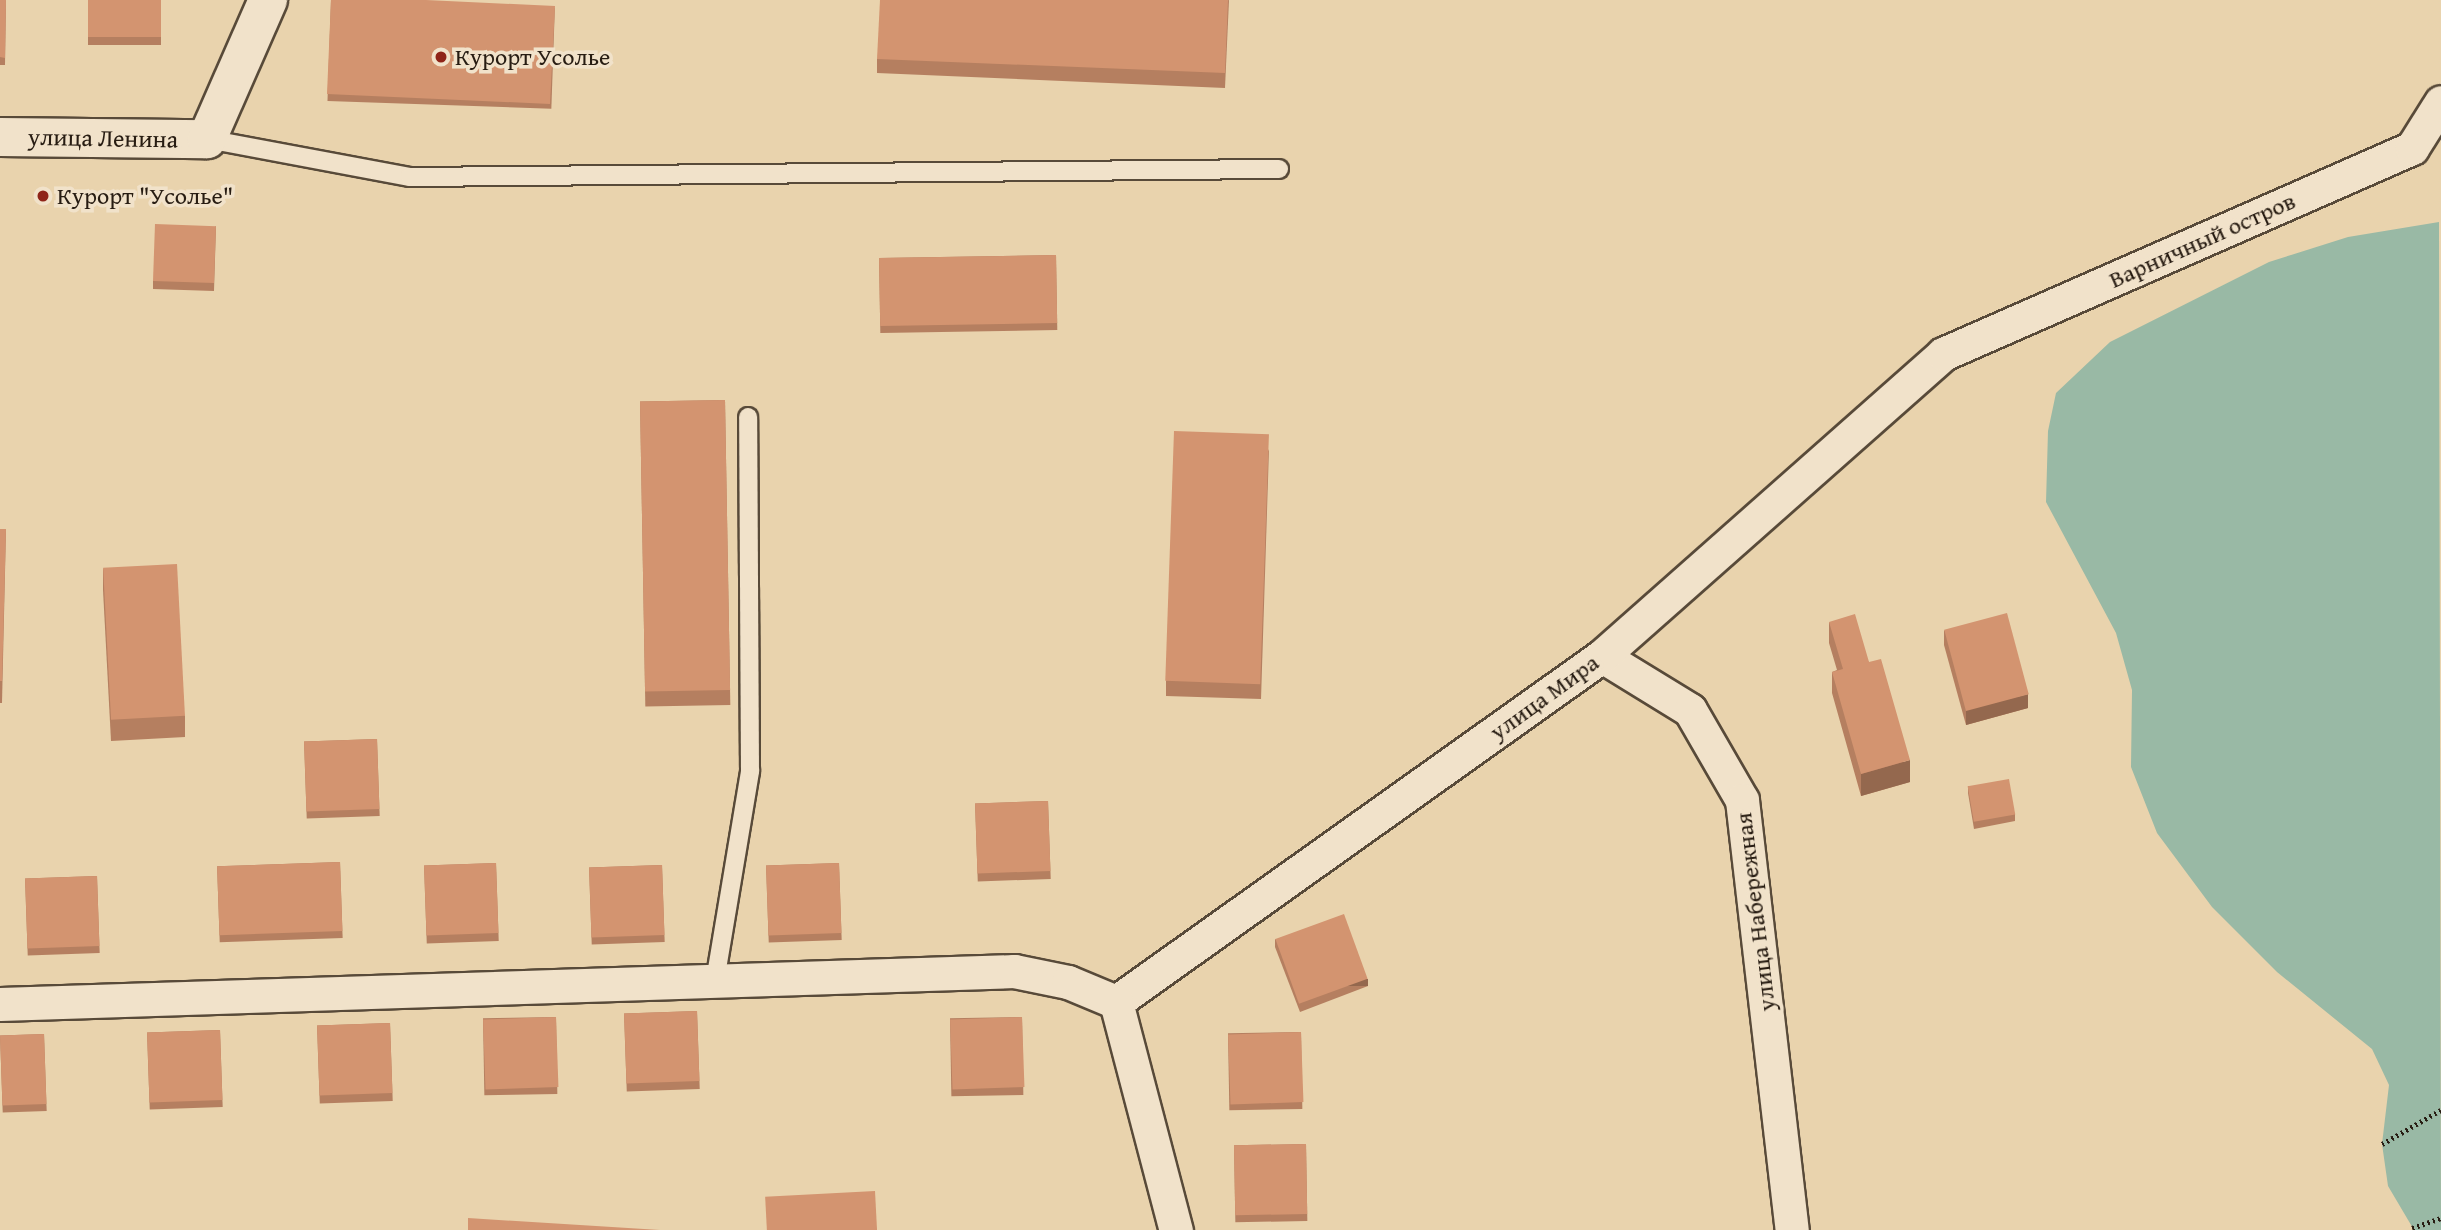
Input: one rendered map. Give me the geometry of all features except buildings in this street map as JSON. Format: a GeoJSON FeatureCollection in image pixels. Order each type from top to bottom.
{"type":"FeatureCollection","features":[{"type":"Feature","properties":{"kind":"street"},"geometry":{"type":"LineString","coordinates":[[207,139],[268,0]]}},
{"type":"Feature","properties":{"kind":"street","name":"Варничный остров"},"geometry":{"type":"LineString","coordinates":[[1943,354],[2412,148],[2441,102]]}},
{"type":"Feature","properties":{"kind":"street","name":"улица Ленина"},"geometry":{"type":"LineString","coordinates":[[0,137],[207,139]]}},
{"type":"Feature","properties":{"kind":"street","name":"улица Мира"},"geometry":{"type":"LineString","coordinates":[[1116,1002],[1602,656],[1943,354]]}},
{"type":"Feature","properties":{"kind":"street","name":"улица Набережная"},"geometry":{"type":"LineString","coordinates":[[1602,656],[1690,710],[1742,800],[1791,1230]]}},
{"type":"Feature","properties":{"kind":"street"},"geometry":{"type":"LineString","coordinates":[[0,1004],[1014,971],[1068,982],[1116,1002],[1176,1230]]}},
{"type":"Feature","properties":{"kind":"lane"},"geometry":{"type":"LineString","coordinates":[[207,139],[410,177],[1279,169]]}},
{"type":"Feature","properties":{"kind":"lane"},"geometry":{"type":"LineString","coordinates":[[715,981],[750,771],[748,417]]}},
{"type":"Feature","properties":{"kind":"path"},"geometry":{"type":"LineString","coordinates":[[2382,1144],[2441,1110]]}},
{"type":"Feature","properties":{"kind":"path"},"geometry":{"type":"LineString","coordinates":[[2412,1228],[2441,1218]]}},
{"type":"Feature","properties":{"kind":"shaded area"},"geometry":{"type":"Polygon","coordinates":[[[2439,222],[2441,1230],[2414,1230],[2388,1186],[2382,1144],[2389,1085],[2372,1049],[2277,972],[2212,907],[2157,833],[2131,767],[2132,690],[2116,633],[2046,502],[2048,431],[2056,393],[2110,342],[2269,262],[2348,237],[2439,222]]]}},
{"type":"Feature","properties":{"kind":"place","name":"Курорт Усолье"},"geometry":{"type":"Point","coordinates":[441,57]}},
{"type":"Feature","properties":{"kind":"place","name":"Курорт \"Усолье\""},"geometry":{"type":"Point","coordinates":[43,196]}}]}
